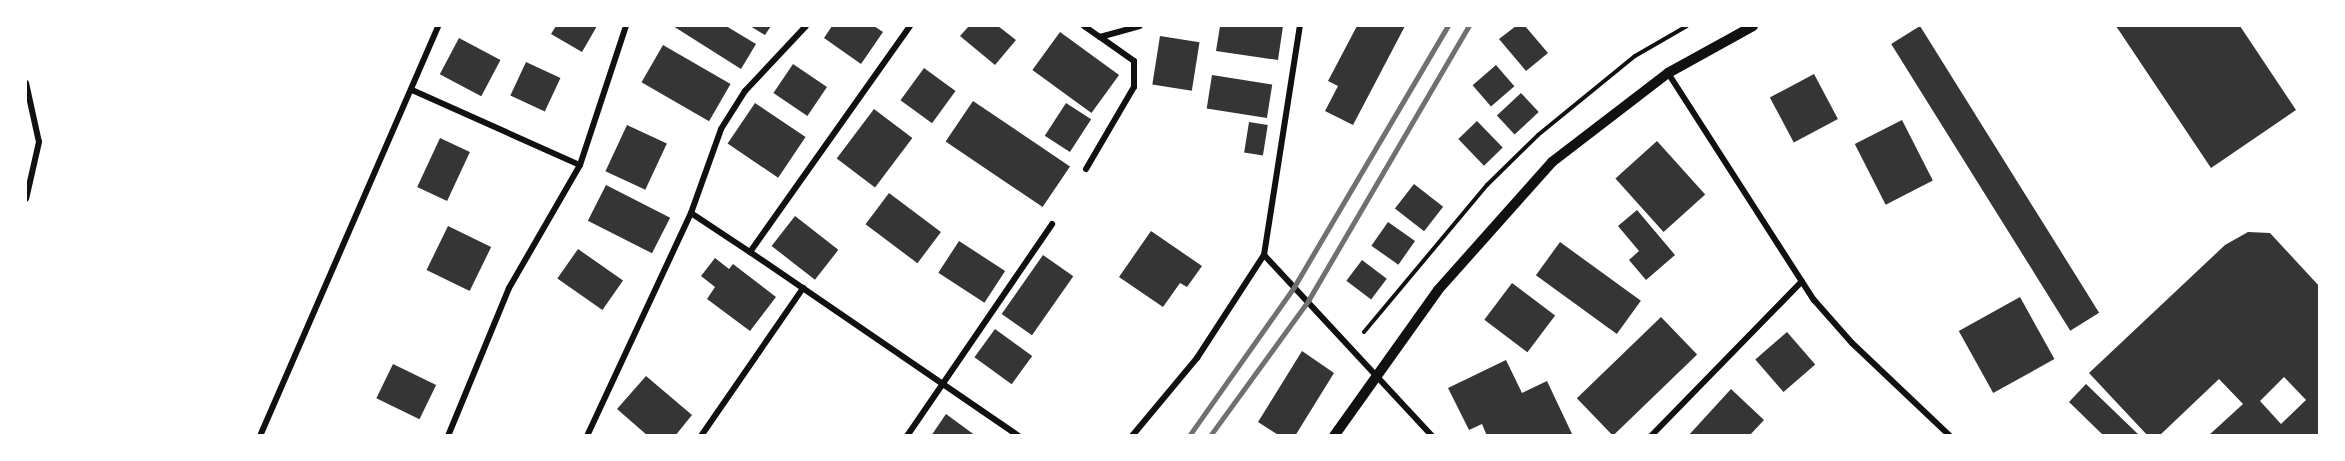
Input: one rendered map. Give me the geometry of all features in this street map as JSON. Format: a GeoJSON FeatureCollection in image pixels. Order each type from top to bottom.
{"type":"FeatureCollection","features":[{"type":"Feature","properties":{"kind":"street"},"geometry":{"type":"LineString","coordinates":[[260,435],[438,26]]}},
{"type":"Feature","properties":{"kind":"street"},"geometry":{"type":"LineString","coordinates":[[448,435],[509,288],[580,165],[626,26]]}},
{"type":"Feature","properties":{"kind":"street"},"geometry":{"type":"LineString","coordinates":[[587,435],[691,213],[721,129],[745,91],[806,26]]}},
{"type":"Feature","properties":{"kind":"street"},"geometry":{"type":"LineString","coordinates":[[750,252],[910,26]]}},
{"type":"Feature","properties":{"kind":"street"},"geometry":{"type":"LineString","coordinates":[[1084,26],[1134,61],[1134,87],[1086,169]]}},
{"type":"Feature","properties":{"kind":"street"},"geometry":{"type":"LineString","coordinates":[[1100,37],[1140,26]]}},
{"type":"Feature","properties":{"kind":"street"},"geometry":{"type":"LineString","coordinates":[[1132,435],[1197,358],[1264,255],[1300,26]]}},
{"type":"Feature","properties":{"kind":"street"},"geometry":{"type":"LineString","coordinates":[[1334,435],[1438,290],[1537,178],[1603,118],[1668,73],[1754,26]]}},
{"type":"Feature","properties":{"kind":"street"},"geometry":{"type":"LineString","coordinates":[[1668,73],[1802,281],[1852,343],[1950,435]]}},
{"type":"Feature","properties":{"kind":"street"},"geometry":{"type":"LineString","coordinates":[[26,83],[39,142],[26,199]]}},
{"type":"Feature","properties":{"kind":"street"},"geometry":{"type":"LineString","coordinates":[[411,90],[580,165]]}},
{"type":"Feature","properties":{"kind":"street"},"geometry":{"type":"LineString","coordinates":[[691,213],[1019,435]]}},
{"type":"Feature","properties":{"kind":"street"},"geometry":{"type":"LineString","coordinates":[[907,435],[945,384],[1052,224]]}},
{"type":"Feature","properties":{"kind":"street"},"geometry":{"type":"LineString","coordinates":[[1264,255],[1378,373],[1432,435]]}},
{"type":"Feature","properties":{"kind":"street"},"geometry":{"type":"LineString","coordinates":[[1651,435],[1802,281]]}},
{"type":"Feature","properties":{"kind":"street"},"geometry":{"type":"LineString","coordinates":[[700,435],[803,288]]}},
{"type":"Feature","properties":{"kind":"building"},"geometry":{"type":"Polygon","coordinates":[[[556,26],[597,26],[582,52],[551,34],[556,26]]]}},
{"type":"Feature","properties":{"kind":"building"},"geometry":{"type":"Polygon","coordinates":[[[673,26],[726,26],[756,44],[741,69],[673,26]]]}},
{"type":"Feature","properties":{"kind":"building"},"geometry":{"type":"Polygon","coordinates":[[[750,26],[771,26],[765,35],[750,26]]]}},
{"type":"Feature","properties":{"kind":"building"},"geometry":{"type":"Polygon","coordinates":[[[832,26],[874,26],[883,32],[861,64],[824,38],[832,26]]]}},
{"type":"Feature","properties":{"kind":"building"},"geometry":{"type":"Polygon","coordinates":[[[969,26],[998,26],[1016,40],[995,65],[960,36],[969,26]]]}},
{"type":"Feature","properties":{"kind":"building"},"geometry":{"type":"Polygon","coordinates":[[[1220,26],[1283,26],[1278,60],[1216,51],[1220,26]]]}},
{"type":"Feature","properties":{"kind":"building"},"geometry":{"type":"Polygon","coordinates":[[[1357,26],[1405,26],[1353,125],[1325,111],[1338,86],[1328,81],[1357,26]]]}},
{"type":"Feature","properties":{"kind":"building"},"geometry":{"type":"Polygon","coordinates":[[[1516,26],[1525,26],[1548,53],[1526,71],[1499,39],[1516,26]]]}},
{"type":"Feature","properties":{"kind":"building"},"geometry":{"type":"Polygon","coordinates":[[[1920,26],[2099,313],[2070,331],[1891,44],[1920,26]]]}},
{"type":"Feature","properties":{"kind":"building"},"geometry":{"type":"Polygon","coordinates":[[[2116,26],[2240,26],[2296,110],[2211,168],[2116,26]]]}},
{"type":"Feature","properties":{"kind":"building"},"geometry":{"type":"Polygon","coordinates":[[[1060,32],[1119,75],[1091,113],[1032,70],[1060,32]]]}},
{"type":"Feature","properties":{"kind":"building"},"geometry":{"type":"Polygon","coordinates":[[[1160,36],[1200,42],[1192,91],[1152,84],[1160,36]]]}},
{"type":"Feature","properties":{"kind":"building"},"geometry":{"type":"Polygon","coordinates":[[[459,38],[500,60],[481,96],[440,74],[459,38]]]}},
{"type":"Feature","properties":{"kind":"building"},"geometry":{"type":"Polygon","coordinates":[[[663,45],[731,84],[709,121],[642,82],[663,45]]]}},
{"type":"Feature","properties":{"kind":"building"},"geometry":{"type":"Polygon","coordinates":[[[526,62],[560,78],[545,112],[510,96],[526,62]]]}},
{"type":"Feature","properties":{"kind":"building"},"geometry":{"type":"Polygon","coordinates":[[[793,64],[827,87],[807,116],[773,93],[793,64]]]}},
{"type":"Feature","properties":{"kind":"building"},"geometry":{"type":"Polygon","coordinates":[[[1496,65],[1514,86],[1491,106],[1473,85],[1496,65]]]}},
{"type":"Feature","properties":{"kind":"building"},"geometry":{"type":"Polygon","coordinates":[[[924,68],[956,91],[932,123],[900,100],[924,68]]]}},
{"type":"Feature","properties":{"kind":"building"},"geometry":{"type":"Polygon","coordinates":[[[1814,74],[1838,119],[1794,143],[1770,97],[1814,74]]]}},
{"type":"Feature","properties":{"kind":"building"},"geometry":{"type":"Polygon","coordinates":[[[1212,75],[1272,85],[1267,118],[1207,109],[1212,75]]]}},
{"type":"Feature","properties":{"kind":"building"},"geometry":{"type":"Polygon","coordinates":[[[1521,93],[1539,112],[1515,135],[1497,116],[1521,93]]]}},
{"type":"Feature","properties":{"kind":"building"},"geometry":{"type":"Polygon","coordinates":[[[973,101],[1070,166],[1043,207],[946,142],[973,101]]]}},
{"type":"Feature","properties":{"kind":"building"},"geometry":{"type":"Polygon","coordinates":[[[755,103],[806,137],[778,178],[728,144],[755,103]]]}},
{"type":"Feature","properties":{"kind":"building"},"geometry":{"type":"Polygon","coordinates":[[[1066,103],[1091,119],[1070,152],[1045,136],[1066,103]]]}},
{"type":"Feature","properties":{"kind":"building"},"geometry":{"type":"Polygon","coordinates":[[[874,109],[912,138],[875,187],[837,159],[874,109]]]}},
{"type":"Feature","properties":{"kind":"building"},"geometry":{"type":"Polygon","coordinates":[[[1902,120],[1933,181],[1886,205],[1855,144],[1902,120]]]}},
{"type":"Feature","properties":{"kind":"building"},"geometry":{"type":"Polygon","coordinates":[[[1477,121],[1503,148],[1484,166],[1458,139],[1477,121]]]}},
{"type":"Feature","properties":{"kind":"building"},"geometry":{"type":"Polygon","coordinates":[[[1249,122],[1268,125],[1263,156],[1244,153],[1249,122]]]}},
{"type":"Feature","properties":{"kind":"building"},"geometry":{"type":"Polygon","coordinates":[[[627,125],[667,144],[645,190],[605,171],[627,125]]]}},
{"type":"Feature","properties":{"kind":"building"},"geometry":{"type":"Polygon","coordinates":[[[440,138],[470,152],[447,201],[417,187],[440,138]]]}},
{"type":"Feature","properties":{"kind":"building"},"geometry":{"type":"Polygon","coordinates":[[[1657,141],[1705,195],[1664,232],[1615,178],[1657,141]]]}},
{"type":"Feature","properties":{"kind":"building"},"geometry":{"type":"Polygon","coordinates":[[[1414,184],[1443,207],[1424,231],[1395,208],[1414,184]]]}},
{"type":"Feature","properties":{"kind":"building"},"geometry":{"type":"Polygon","coordinates":[[[606,185],[670,218],[652,253],[588,221],[606,185]]]}},
{"type":"Feature","properties":{"kind":"building"},"geometry":{"type":"Polygon","coordinates":[[[889,193],[941,232],[917,263],[866,224],[889,193]]]}},
{"type":"Feature","properties":{"kind":"building"},"geometry":{"type":"Polygon","coordinates":[[[1637,210],[1675,255],[1646,280],[1629,260],[1639,251],[1618,226],[1637,210]]]}},
{"type":"Feature","properties":{"kind":"building"},"geometry":{"type":"Polygon","coordinates":[[[795,216],[838,250],[815,280],[772,246],[795,216]]]}},
{"type":"Feature","properties":{"kind":"building"},"geometry":{"type":"Polygon","coordinates":[[[1388,222],[1415,241],[1398,265],[1371,246],[1388,222]]]}},
{"type":"Feature","properties":{"kind":"building"},"geometry":{"type":"Polygon","coordinates":[[[448,226],[491,247],[470,291],[427,270],[448,226]]]}},
{"type":"Feature","properties":{"kind":"building"},"geometry":{"type":"Polygon","coordinates":[[[1151,231],[1202,266],[1187,287],[1180,283],[1163,307],[1119,277],[1151,231]]]}},
{"type":"Feature","properties":{"kind":"building"},"geometry":{"type":"Polygon","coordinates":[[[2248,232],[2270,233],[2320,287],[2320,436],[2208,436],[2243,404],[2219,379],[2159,436],[2148,436],[2089,373],[2225,245],[2248,232]],[[2284,377],[2260,401],[2281,424],[2306,400],[2284,377]]]}},
{"type":"Feature","properties":{"kind":"building"},"geometry":{"type":"Polygon","coordinates":[[[959,241],[1005,271],[984,303],[938,273],[959,241]]]}},
{"type":"Feature","properties":{"kind":"building"},"geometry":{"type":"Polygon","coordinates":[[[1560,242],[1641,301],[1617,334],[1536,275],[1560,242]]]}},
{"type":"Feature","properties":{"kind":"building"},"geometry":{"type":"Polygon","coordinates":[[[578,249],[623,281],[602,310],[557,278],[578,249]]]}},
{"type":"Feature","properties":{"kind":"building"},"geometry":{"type":"Polygon","coordinates":[[[1043,255],[1073,276],[1032,335],[1002,314],[1043,255]]]}},
{"type":"Feature","properties":{"kind":"building"},"geometry":{"type":"Polygon","coordinates":[[[715,258],[729,269],[733,264],[776,297],[750,331],[707,299],[715,287],[701,276],[715,258]]]}},
{"type":"Feature","properties":{"kind":"building"},"geometry":{"type":"Polygon","coordinates":[[[1362,260],[1387,279],[1371,299],[1346,281],[1362,260]]]}},
{"type":"Feature","properties":{"kind":"building"},"geometry":{"type":"Polygon","coordinates":[[[1512,283],[1555,315],[1527,352],[1484,320],[1512,283]]]}},
{"type":"Feature","properties":{"kind":"building"},"geometry":{"type":"Polygon","coordinates":[[[2020,297],[2054,359],[1993,393],[1959,331],[2020,297]]]}},
{"type":"Feature","properties":{"kind":"building"},"geometry":{"type":"Polygon","coordinates":[[[1661,317],[1697,354],[1613,436],[1577,398],[1661,317]]]}},
{"type":"Feature","properties":{"kind":"building"},"geometry":{"type":"Polygon","coordinates":[[[995,329],[1032,356],[1012,384],[974,357],[995,329]]]}},
{"type":"Feature","properties":{"kind":"building"},"geometry":{"type":"Polygon","coordinates":[[[1787,332],[1815,364],[1784,392],[1755,360],[1787,332]]]}},
{"type":"Feature","properties":{"kind":"building"},"geometry":{"type":"Polygon","coordinates":[[[1302,351],[1334,373],[1295,436],[1280,436],[1258,422],[1302,351]]]}},
{"type":"Feature","properties":{"kind":"building"},"geometry":{"type":"Polygon","coordinates":[[[1506,360],[1522,393],[1547,381],[1573,436],[1487,436],[1482,424],[1469,430],[1448,388],[1506,360]]]}},
{"type":"Feature","properties":{"kind":"building"},"geometry":{"type":"Polygon","coordinates":[[[393,364],[436,385],[419,419],[376,398],[393,364]]]}},
{"type":"Feature","properties":{"kind":"building"},"geometry":{"type":"Polygon","coordinates":[[[646,376],[692,415],[675,436],[648,436],[617,409],[646,376]]]}},
{"type":"Feature","properties":{"kind":"building"},"geometry":{"type":"Polygon","coordinates":[[[2086,384],[2140,436],[2104,436],[2069,402],[2086,384]]]}},
{"type":"Feature","properties":{"kind":"building"},"geometry":{"type":"Polygon","coordinates":[[[1731,389],[1764,420],[1749,436],[1688,436],[1731,389]]]}},
{"type":"Feature","properties":{"kind":"building"},"geometry":{"type":"Polygon","coordinates":[[[946,414],[976,436],[931,436],[946,414]]]}},
{"type":"Feature","properties":{"kind":"railway"},"geometry":{"type":"LineString","coordinates":[[1189,436],[1294,287],[1448,26]]}},
{"type":"Feature","properties":{"kind":"railway"},"geometry":{"type":"LineString","coordinates":[[1210,436],[1308,301],[1469,26]]}}]}
